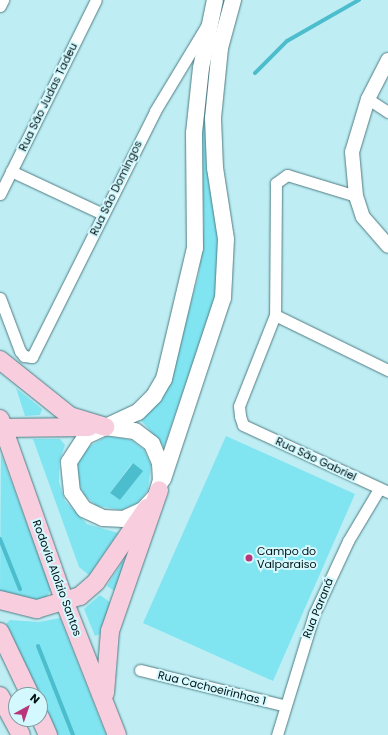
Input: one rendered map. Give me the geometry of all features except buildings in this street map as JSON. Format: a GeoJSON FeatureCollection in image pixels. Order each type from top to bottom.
{"type":"FeatureCollection","features":[{"type":"Feature","properties":{"kind":"main road"},"geometry":{"type":"LineString","coordinates":[[155,497],[134,516],[114,520],[93,515],[74,497],[68,472],[73,452],[86,436],[138,412],[160,387],[188,291],[197,226],[194,133],[210,21],[215,0]]}},
{"type":"Feature","properties":{"kind":"main road"},"geometry":{"type":"LineString","coordinates":[[107,708],[105,667],[110,631],[224,298],[226,240],[215,168],[213,118],[220,48],[233,0]]}},
{"type":"Feature","properties":{"kind":"main road"},"geometry":{"type":"LineString","coordinates":[[0,360],[70,416],[105,427]]}},
{"type":"Feature","properties":{"kind":"main road"},"geometry":{"type":"LineString","coordinates":[[0,600],[37,609],[65,603],[80,596],[96,582],[155,497],[160,463],[152,444],[135,431],[105,427],[1,425]]}},
{"type":"Feature","properties":{"kind":"main road","name":"Rodovia Aloízio Santos"},"geometry":{"type":"LineString","coordinates":[[1,425],[65,603],[117,735]]}},
{"type":"Feature","properties":{"kind":"main road"},"geometry":{"type":"LineString","coordinates":[[0,632],[26,687]]}},
{"type":"Feature","properties":{"kind":"main road"},"geometry":{"type":"LineString","coordinates":[[0,696],[21,735]]}},
{"type":"Feature","properties":{"kind":"street"},"geometry":{"type":"LineString","coordinates":[[0,6],[3,0]]}},
{"type":"Feature","properties":{"kind":"street","name":"Rua São Judas Tadeu"},"geometry":{"type":"LineString","coordinates":[[0,194],[96,0]]}},
{"type":"Feature","properties":{"kind":"street","name":"Rua São Domingos"},"geometry":{"type":"LineString","coordinates":[[0,298],[20,351],[28,358],[53,318],[154,111],[210,21]]}},
{"type":"Feature","properties":{"kind":"street"},"geometry":{"type":"LineString","coordinates":[[388,60],[368,99],[353,148],[356,196],[367,222],[388,246]]}},
{"type":"Feature","properties":{"kind":"street"},"geometry":{"type":"LineString","coordinates":[[368,99],[388,112]]}},
{"type":"Feature","properties":{"kind":"street"},"geometry":{"type":"LineString","coordinates":[[11,171],[103,214]]}},
{"type":"Feature","properties":{"kind":"street"},"geometry":{"type":"LineString","coordinates":[[356,196],[287,175],[276,183],[275,314],[388,370]]}},
{"type":"Feature","properties":{"kind":"street","name":"Rua São Gabriel"},"geometry":{"type":"LineString","coordinates":[[275,314],[239,406],[243,425],[384,490]]}},
{"type":"Feature","properties":{"kind":"street","name":"Rua Paraná"},"geometry":{"type":"LineString","coordinates":[[277,735],[284,705],[314,614],[348,541],[384,490]]}},
{"type":"Feature","properties":{"kind":"street","name":"Rua Cachoeirinhas 1"},"geometry":{"type":"LineString","coordinates":[[140,670],[284,705]]}},
{"type":"Feature","properties":{"kind":"shaded area"},"geometry":{"type":"Polygon","coordinates":[[[223,0],[227,0],[205,117],[208,171],[219,235],[220,284],[164,447],[140,419],[169,382],[199,274],[204,225],[201,117],[223,0]]]}},
{"type":"Feature","properties":{"kind":"shaded area"},"geometry":{"type":"Polygon","coordinates":[[[16,388],[42,409],[40,415],[25,416],[16,388]]]}},
{"type":"Feature","properties":{"kind":"shaded area"},"geometry":{"type":"Polygon","coordinates":[[[107,436],[131,440],[144,450],[151,465],[148,490],[137,503],[122,510],[97,506],[84,495],[78,480],[78,464],[85,449],[107,436]],[[132,463],[110,493],[120,500],[142,471],[132,463]]]}},
{"type":"Feature","properties":{"kind":"shaded area","name":"Campo do Valparaiso"},"geometry":{"type":"Polygon","coordinates":[[[226,436],[355,494],[273,681],[143,623],[226,436]]]}},
{"type":"Feature","properties":{"kind":"shaded area"},"geometry":{"type":"Polygon","coordinates":[[[33,439],[60,439],[65,445],[59,463],[59,482],[65,501],[87,524],[118,533],[89,575],[79,567],[33,439]]]}},
{"type":"Feature","properties":{"kind":"shaded area"},"geometry":{"type":"Polygon","coordinates":[[[1,454],[51,590],[44,600],[30,602],[0,592],[1,454]]]}},
{"type":"Feature","properties":{"kind":"shaded area"},"geometry":{"type":"Polygon","coordinates":[[[133,463],[143,471],[120,500],[110,493],[133,463]]]}},
{"type":"Feature","properties":{"kind":"shaded area"},"geometry":{"type":"Polygon","coordinates":[[[123,561],[126,563],[116,592],[107,586],[123,561]]]}},
{"type":"Feature","properties":{"kind":"shaded area"},"geometry":{"type":"Polygon","coordinates":[[[100,595],[111,603],[102,633],[95,636],[84,609],[100,595]]]}},
{"type":"Feature","properties":{"kind":"shaded area"},"geometry":{"type":"Polygon","coordinates":[[[60,618],[106,735],[56,735],[48,717],[48,687],[34,687],[6,624],[10,620],[39,622],[60,618]]]}},
{"type":"Feature","properties":{"kind":"waterway"},"geometry":{"type":"LineString","coordinates":[[255,73],[287,41],[359,0]]}},
{"type":"Feature","properties":{"kind":"waterway"},"geometry":{"type":"LineString","coordinates":[[0,539],[20,589]]}},
{"type":"Feature","properties":{"kind":"waterway"},"geometry":{"type":"LineString","coordinates":[[38,646],[73,735]]}},
{"type":"Feature","properties":{"kind":"place","name":"Campo do Valparaiso"},"geometry":{"type":"Point","coordinates":[249,558]}}]}
